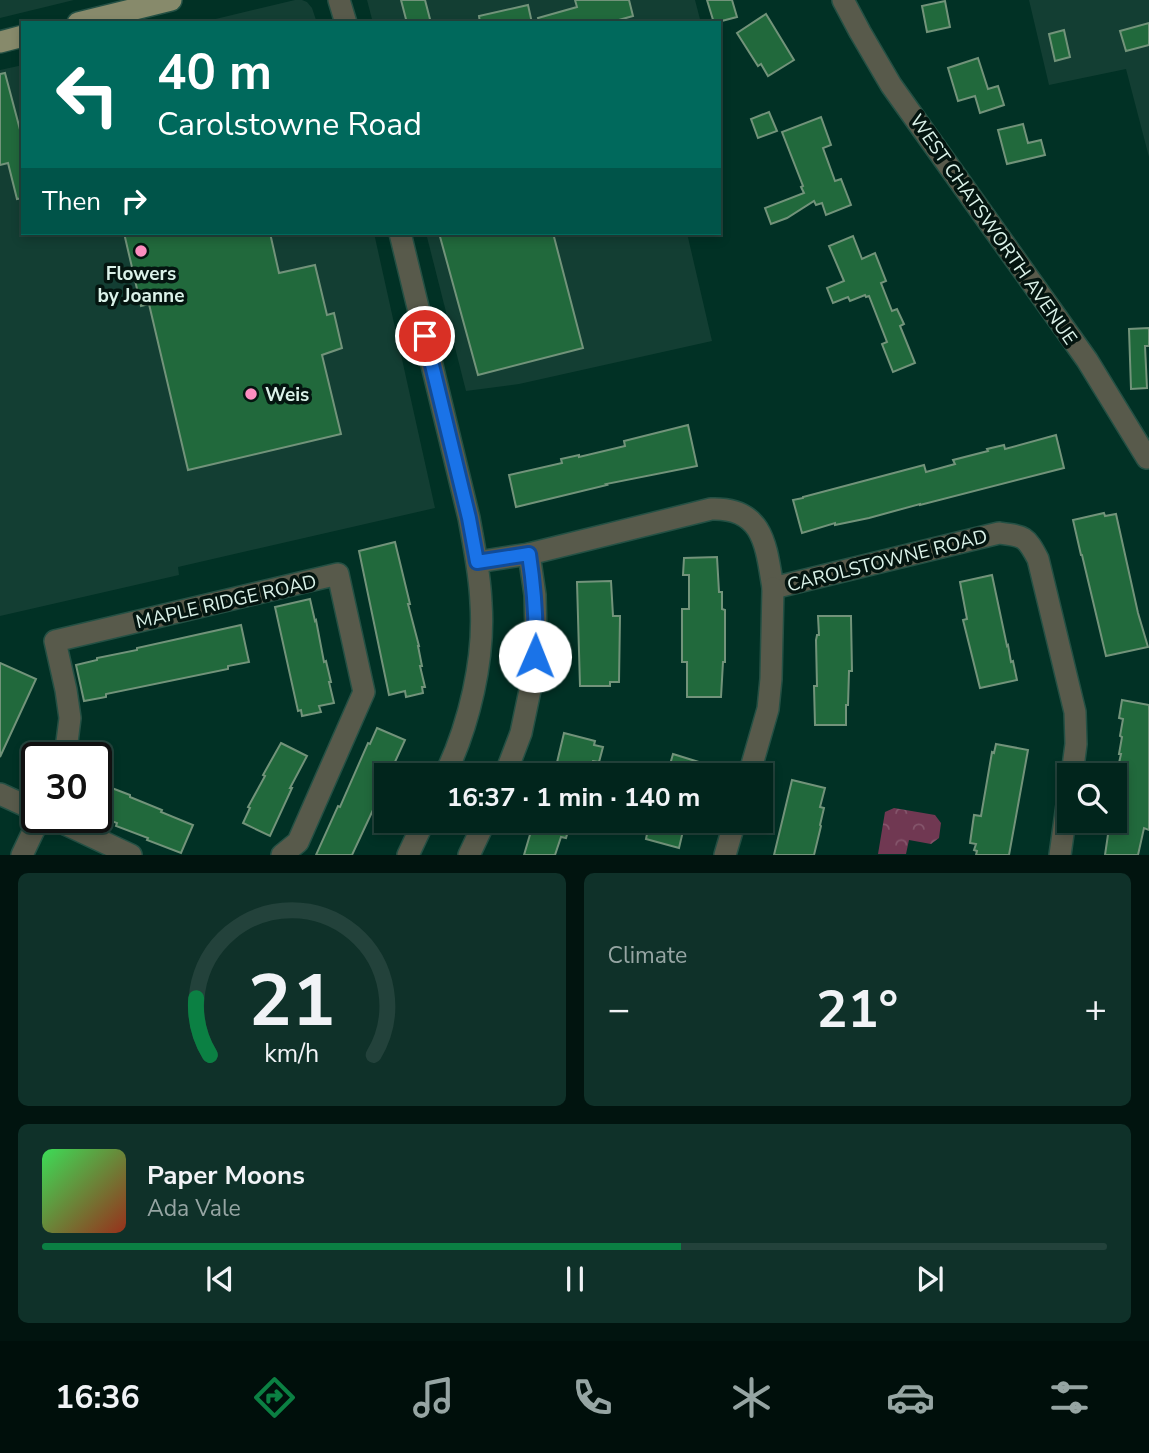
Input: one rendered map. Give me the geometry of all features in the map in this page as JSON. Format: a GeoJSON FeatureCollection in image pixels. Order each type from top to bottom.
{"type":"FeatureCollection","features":[{"type":"Feature","properties":{"kind":"main road"},"geometry":{"type":"LineString","coordinates":[[86,21],[171,0]]}},
{"type":"Feature","properties":{"kind":"main road"},"geometry":{"type":"LineString","coordinates":[[0,42],[21,37]]}},
{"type":"Feature","properties":{"kind":"street"},"geometry":{"type":"LineString","coordinates":[[339,0],[345,21]]}},
{"type":"Feature","properties":{"kind":"street","name":"WEST CHATSWORTH AVENUE"},"geometry":{"type":"LineString","coordinates":[[843,0],[891,85],[1087,360],[1147,458]]}},
{"type":"Feature","properties":{"kind":"street"},"geometry":{"type":"LineString","coordinates":[[400,235],[469,518],[482,605],[475,680],[467,719],[452,763]]}},
{"type":"Feature","properties":{"kind":"street","name":"CAROLSTOWNE ROAD"},"geometry":{"type":"LineString","coordinates":[[477,562],[529,554],[710,509],[726,509],[739,513],[758,529],[766,549],[773,588],[999,533],[1018,535],[1029,542],[1038,559],[1075,712],[1074,763]]}},
{"type":"Feature","properties":{"kind":"street"},"geometry":{"type":"LineString","coordinates":[[510,763],[521,733],[533,676],[535,596],[529,554]]}},
{"type":"Feature","properties":{"kind":"street","name":"MAPLE RIDGE ROAD"},"geometry":{"type":"LineString","coordinates":[[67,742],[70,719],[55,641],[338,574],[364,692],[298,842],[282,855]]}},
{"type":"Feature","properties":{"kind":"street"},"geometry":{"type":"LineString","coordinates":[[752,763],[768,709],[773,588]]}},
{"type":"Feature","properties":{"kind":"street"},"geometry":{"type":"LineString","coordinates":[[0,794],[21,804]]}},
{"type":"Feature","properties":{"kind":"street"},"geometry":{"type":"LineString","coordinates":[[22,855],[32,833]]}},
{"type":"Feature","properties":{"kind":"street"},"geometry":{"type":"LineString","coordinates":[[84,833],[131,855]]}},
{"type":"Feature","properties":{"kind":"street"},"geometry":{"type":"LineString","coordinates":[[408,855],[418,833]]}},
{"type":"Feature","properties":{"kind":"street"},"geometry":{"type":"LineString","coordinates":[[469,855],[479,833]]}},
{"type":"Feature","properties":{"kind":"street"},"geometry":{"type":"LineString","coordinates":[[725,855],[731,833]]}},
{"type":"Feature","properties":{"kind":"street"},"geometry":{"type":"LineString","coordinates":[[1060,855],[1063,833]]}},
{"type":"Feature","properties":{"kind":"shaded area"},"geometry":{"type":"Polygon","coordinates":[[[0,0],[74,0],[0,18],[0,0]]]}},
{"type":"Feature","properties":{"kind":"shaded area"},"geometry":{"type":"Polygon","coordinates":[[[302,0],[312,8],[316,21],[207,21],[302,0]]]}},
{"type":"Feature","properties":{"kind":"shaded area"},"geometry":{"type":"Polygon","coordinates":[[[367,0],[695,0],[700,21],[372,21],[367,0]]]}},
{"type":"Feature","properties":{"kind":"shaded area"},"geometry":{"type":"Polygon","coordinates":[[[1029,0],[1149,0],[1149,157],[1126,69],[1049,85],[1029,0]]]}},
{"type":"Feature","properties":{"kind":"shaded area"},"geometry":{"type":"Polygon","coordinates":[[[21,65],[21,235],[374,235],[435,508],[178,567],[179,575],[0,616],[0,70],[21,65]]]}},
{"type":"Feature","properties":{"kind":"shaded area"},"geometry":{"type":"Polygon","coordinates":[[[427,235],[687,235],[712,341],[519,384],[466,391],[427,235]]]}},
{"type":"Feature","properties":{"kind":"green space"},"geometry":{"type":"Polygon","coordinates":[[[894,808],[935,815],[941,823],[939,838],[931,844],[909,840],[906,854],[878,854],[885,812],[894,808]]]}},
{"type":"Feature","properties":{"kind":"building"},"geometry":{"type":"Polygon","coordinates":[[[401,0],[425,0],[430,21],[406,21],[401,0]]]}},
{"type":"Feature","properties":{"kind":"building"},"geometry":{"type":"Polygon","coordinates":[[[575,0],[629,0],[633,16],[615,21],[539,21],[538,18],[577,7],[575,0]]]}},
{"type":"Feature","properties":{"kind":"building"},"geometry":{"type":"Polygon","coordinates":[[[707,0],[732,0],[737,17],[713,21],[707,0]]]}},
{"type":"Feature","properties":{"kind":"building"},"geometry":{"type":"Polygon","coordinates":[[[945,1],[950,27],[927,32],[922,6],[945,1]]]}},
{"type":"Feature","properties":{"kind":"building"},"geometry":{"type":"Polygon","coordinates":[[[528,5],[532,21],[480,21],[479,16],[528,5]]]}},
{"type":"Feature","properties":{"kind":"building"},"geometry":{"type":"Polygon","coordinates":[[[766,14],[794,60],[768,76],[761,64],[758,66],[737,33],[766,14]]]}},
{"type":"Feature","properties":{"kind":"building"},"geometry":{"type":"Polygon","coordinates":[[[1149,23],[1149,45],[1126,51],[1120,31],[1149,23]]]}},
{"type":"Feature","properties":{"kind":"building"},"geometry":{"type":"Polygon","coordinates":[[[1064,30],[1070,57],[1055,61],[1049,34],[1064,30]]]}},
{"type":"Feature","properties":{"kind":"building"},"geometry":{"type":"Polygon","coordinates":[[[978,58],[988,89],[998,86],[1004,105],[980,113],[975,96],[958,101],[948,68],[978,58]]]}},
{"type":"Feature","properties":{"kind":"building"},"geometry":{"type":"Polygon","coordinates":[[[5,73],[21,133],[21,198],[17,199],[8,163],[0,165],[0,74],[5,73]]]}},
{"type":"Feature","properties":{"kind":"building"},"geometry":{"type":"Polygon","coordinates":[[[769,112],[777,131],[758,138],[751,119],[769,112]]]}},
{"type":"Feature","properties":{"kind":"building"},"geometry":{"type":"Polygon","coordinates":[[[821,117],[831,145],[823,148],[835,181],[841,179],[851,205],[826,215],[822,203],[816,205],[814,201],[787,218],[771,224],[765,208],[804,193],[782,132],[821,117]]]}},
{"type":"Feature","properties":{"kind":"building"},"geometry":{"type":"Polygon","coordinates":[[[1023,124],[1028,143],[1041,140],[1045,155],[1007,164],[998,130],[1023,124]]]}},
{"type":"Feature","properties":{"kind":"building","name":"Weis"},"geometry":{"type":"Polygon","coordinates":[[[124,235],[270,235],[279,273],[315,265],[327,315],[334,313],[342,348],[322,355],[341,434],[188,470],[149,304],[141,306],[124,235]]]}},
{"type":"Feature","properties":{"kind":"building"},"geometry":{"type":"Polygon","coordinates":[[[440,235],[554,235],[583,348],[478,375],[440,235]]]}},
{"type":"Feature","properties":{"kind":"building"},"geometry":{"type":"Polygon","coordinates":[[[853,236],[862,259],[875,253],[886,281],[881,283],[892,311],[897,309],[904,324],[900,326],[915,363],[893,372],[882,344],[887,342],[869,296],[850,301],[848,297],[833,303],[827,288],[844,281],[829,246],[853,236]]]}},
{"type":"Feature","properties":{"kind":"building"},"geometry":{"type":"Polygon","coordinates":[[[1149,328],[1149,346],[1145,346],[1147,388],[1131,389],[1129,329],[1149,328]]]}},
{"type":"Feature","properties":{"kind":"building"},"geometry":{"type":"Polygon","coordinates":[[[688,425],[697,466],[606,484],[516,507],[509,475],[562,463],[561,459],[625,446],[624,441],[688,425]]]}},
{"type":"Feature","properties":{"kind":"building"},"geometry":{"type":"Polygon","coordinates":[[[1056,435],[1064,468],[802,533],[793,500],[924,465],[926,472],[955,464],[953,460],[988,451],[987,449],[1004,445],[1005,449],[1056,435]]]}},
{"type":"Feature","properties":{"kind":"building"},"geometry":{"type":"Polygon","coordinates":[[[1104,513],[1105,516],[1116,514],[1148,647],[1106,656],[1073,520],[1104,513]]]}},
{"type":"Feature","properties":{"kind":"building"},"geometry":{"type":"Polygon","coordinates":[[[395,542],[419,646],[425,687],[422,687],[423,693],[406,697],[405,691],[389,695],[359,551],[395,542]]]}},
{"type":"Feature","properties":{"kind":"building"},"geometry":{"type":"Polygon","coordinates":[[[717,557],[719,592],[722,592],[722,609],[725,610],[725,662],[721,697],[687,697],[687,662],[682,662],[682,609],[689,609],[689,575],[683,575],[684,558],[717,557]]]}},
{"type":"Feature","properties":{"kind":"building"},"geometry":{"type":"Polygon","coordinates":[[[992,575],[1017,680],[980,688],[963,620],[967,619],[960,582],[992,575]]]}},
{"type":"Feature","properties":{"kind":"building"},"geometry":{"type":"Polygon","coordinates":[[[611,581],[613,616],[620,616],[619,682],[610,682],[610,686],[580,686],[577,582],[611,581]]]}},
{"type":"Feature","properties":{"kind":"building"},"geometry":{"type":"Polygon","coordinates":[[[310,599],[334,703],[319,706],[321,712],[302,716],[301,710],[298,711],[275,607],[310,599]]]}},
{"type":"Feature","properties":{"kind":"building"},"geometry":{"type":"Polygon","coordinates":[[[818,616],[851,616],[852,671],[849,671],[846,725],[815,725],[818,616]]]}},
{"type":"Feature","properties":{"kind":"building"},"geometry":{"type":"Polygon","coordinates":[[[241,625],[249,662],[84,701],[76,665],[137,648],[241,625]]]}},
{"type":"Feature","properties":{"kind":"building"},"geometry":{"type":"Polygon","coordinates":[[[0,663],[36,679],[0,757],[0,663]]]}},
{"type":"Feature","properties":{"kind":"building"},"geometry":{"type":"Polygon","coordinates":[[[1122,700],[1149,705],[1149,830],[1144,828],[1138,855],[1105,855],[1108,833],[1127,833],[1127,763],[1119,763],[1123,719],[1119,718],[1122,700]]]}},
{"type":"Feature","properties":{"kind":"building"},"geometry":{"type":"Polygon","coordinates":[[[377,728],[405,740],[394,763],[374,763],[374,808],[352,855],[316,855],[368,743],[370,744],[377,728]]]}},
{"type":"Feature","properties":{"kind":"building"},"geometry":{"type":"Polygon","coordinates":[[[564,733],[595,741],[594,745],[603,747],[599,762],[557,763],[564,733]]]}},
{"type":"Feature","properties":{"kind":"building"},"geometry":{"type":"Polygon","coordinates":[[[281,743],[307,756],[270,836],[243,823],[250,808],[248,807],[265,776],[263,775],[281,743]]]}},
{"type":"Feature","properties":{"kind":"building"},"geometry":{"type":"Polygon","coordinates":[[[996,744],[1028,750],[1009,855],[976,855],[976,844],[970,843],[974,815],[981,816],[992,752],[994,753],[996,744]]]}},
{"type":"Feature","properties":{"kind":"building"},"geometry":{"type":"Polygon","coordinates":[[[673,754],[702,763],[670,763],[673,754]]]}},
{"type":"Feature","properties":{"kind":"building"},"geometry":{"type":"Polygon","coordinates":[[[792,780],[825,788],[820,807],[824,808],[814,855],[774,855],[792,780]]]}},
{"type":"Feature","properties":{"kind":"building"},"geometry":{"type":"Polygon","coordinates":[[[112,788],[193,825],[181,853],[116,826],[117,823],[112,821],[112,788]]]}},
{"type":"Feature","properties":{"kind":"building"},"geometry":{"type":"Polygon","coordinates":[[[530,833],[567,833],[566,838],[561,837],[555,855],[524,855],[530,833]]]}},
{"type":"Feature","properties":{"kind":"building"},"geometry":{"type":"Polygon","coordinates":[[[644,833],[683,833],[679,848],[646,839],[647,834],[644,833]]]}},
{"type":"Feature","properties":{"kind":"place","name":"Flowers by Joanne"},"geometry":{"type":"Point","coordinates":[141,251]}},
{"type":"Feature","properties":{"kind":"place","name":"Weis"},"geometry":{"type":"Point","coordinates":[251,394]}},
{"type":"Feature","properties":{"kind":"route"},"geometry":{"type":"LineString","coordinates":[[425,336],[477,562],[529,554],[535,596],[535,656]]}}]}
